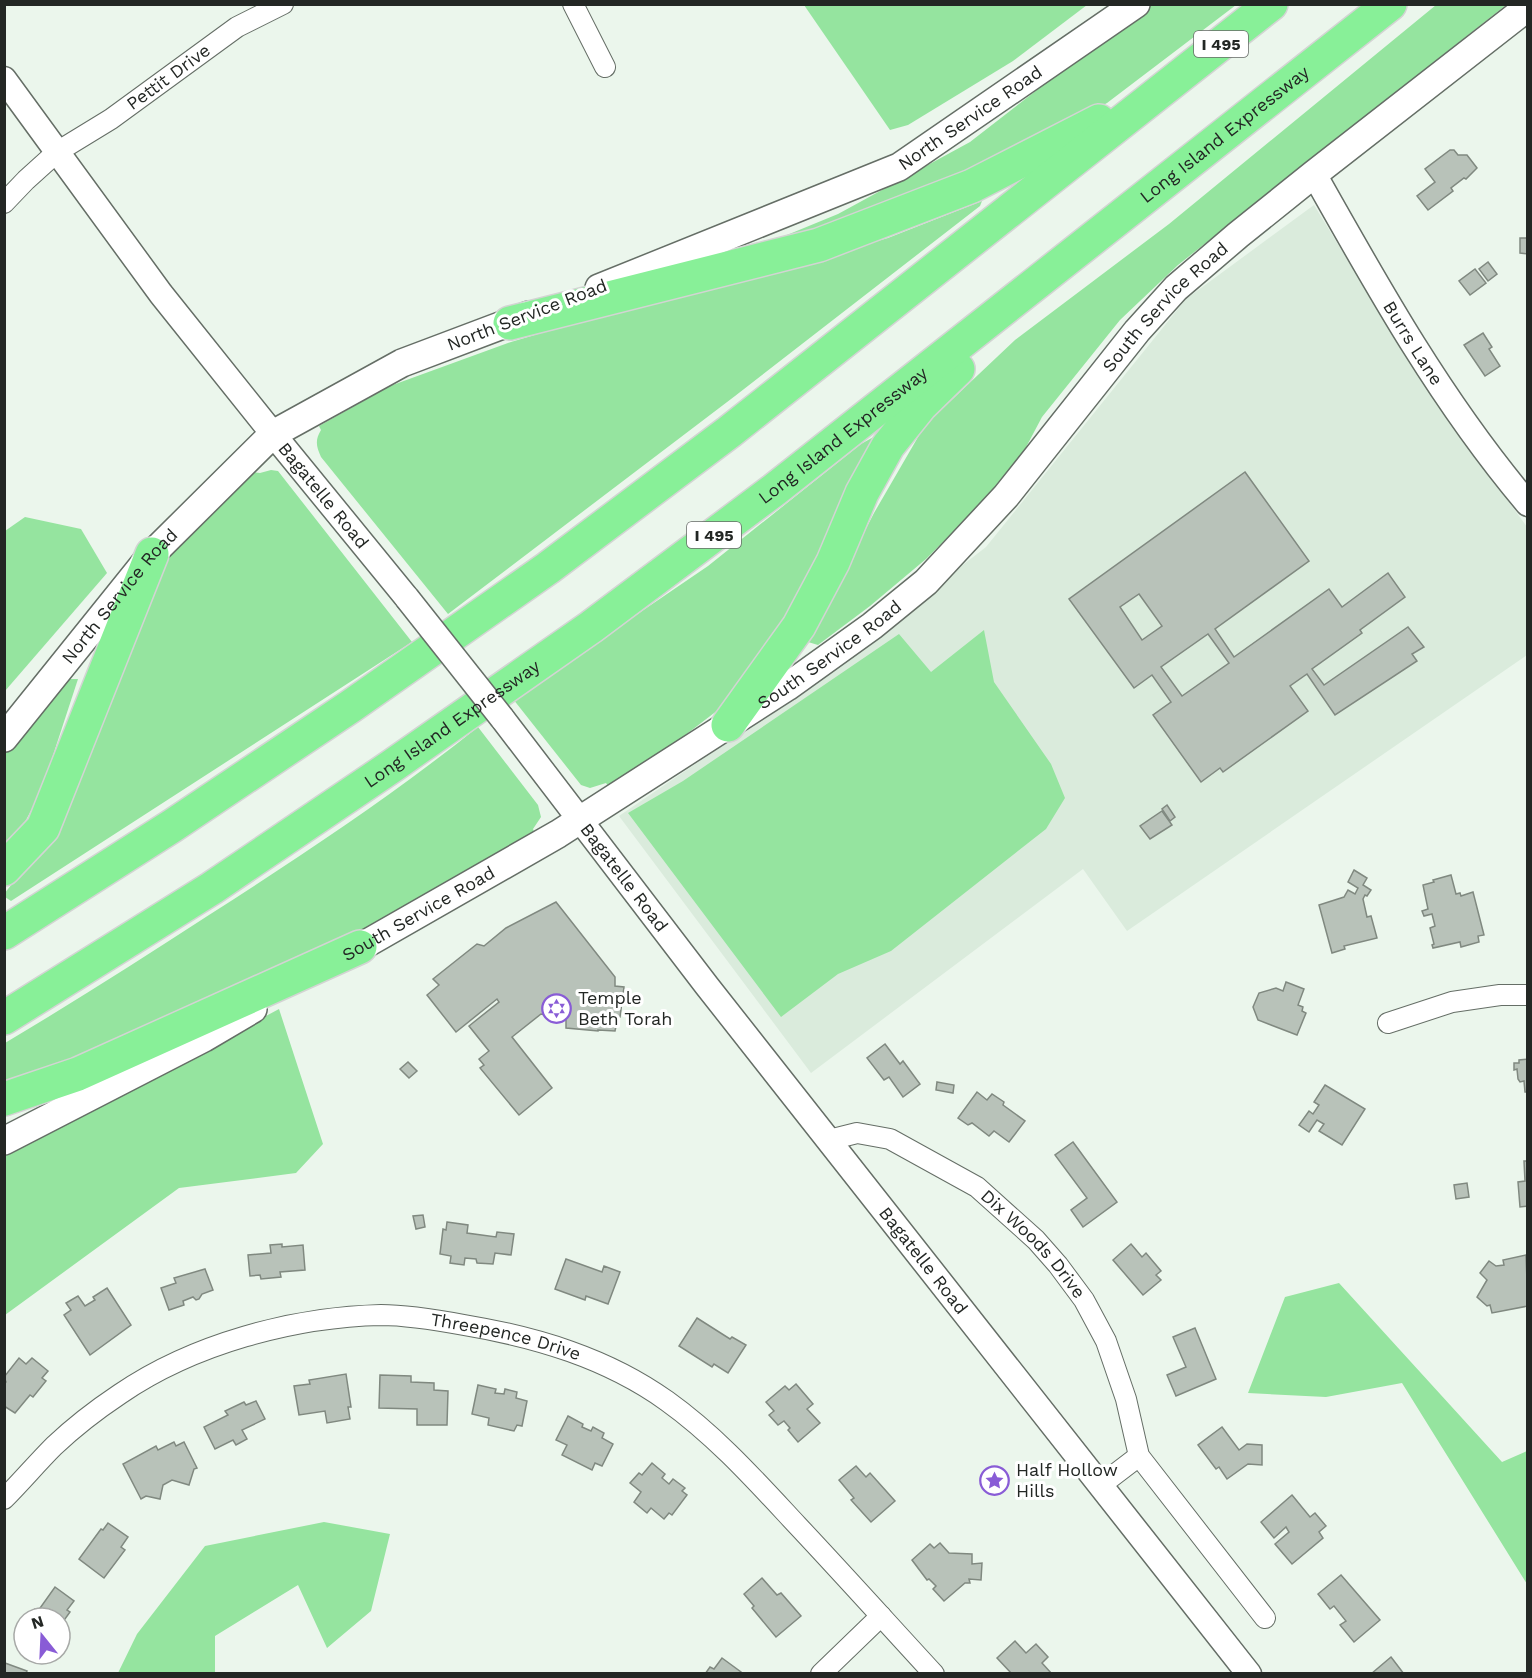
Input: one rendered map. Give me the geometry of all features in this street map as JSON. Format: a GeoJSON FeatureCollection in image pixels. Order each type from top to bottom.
{"type":"FeatureCollection","features":[{"type":"Feature","properties":{"kind":"highway","name":"I 495"},"geometry":{"type":"LineString","coordinates":[[4,933],[172,826],[548,568],[729,432],[1271,4]]}},
{"type":"Feature","properties":{"kind":"highway","name":"Long Island Expressway"},"geometry":{"type":"LineString","coordinates":[[4,1018],[212,888],[591,627],[774,490],[1390,4]]}},
{"type":"Feature","properties":{"kind":"highway"},"geometry":{"type":"LineString","coordinates":[[510,322],[819,245],[972,186],[1170,84]]}},
{"type":"Feature","properties":{"kind":"highway"},"geometry":{"type":"LineString","coordinates":[[728,725],[799,626],[833,562],[862,493],[888,446],[921,405],[967,360],[1216,142]]}},
{"type":"Feature","properties":{"kind":"highway"},"geometry":{"type":"LineString","coordinates":[[4,869],[43,828],[152,554]]}},
{"type":"Feature","properties":{"kind":"highway"},"geometry":{"type":"LineString","coordinates":[[4,1099],[78,1074],[360,947]]}},
{"type":"Feature","properties":{"kind":"main road","name":"North Service Road"},"geometry":{"type":"LineString","coordinates":[[4,738],[152,554],[273,435],[402,363],[701,248],[899,167],[1136,4]]}},
{"type":"Feature","properties":{"kind":"main road","name":"South Service Road"},"geometry":{"type":"LineString","coordinates":[[4,1141],[204,1038],[581,820],[787,687],[853,640],[926,582],[1006,496],[1137,331],[1176,288],[1314,174],[1527,7]]}},
{"type":"Feature","properties":{"kind":"street","name":"Pettit Drive"},"geometry":{"type":"LineString","coordinates":[[4,203],[57,152],[111,119],[237,27],[283,4]]}},
{"type":"Feature","properties":{"kind":"street"},"geometry":{"type":"LineString","coordinates":[[573,4],[605,67]]}},
{"type":"Feature","properties":{"kind":"street","name":"Bagatelle Road"},"geometry":{"type":"LineString","coordinates":[[4,79],[161,294],[502,718],[707,986],[1249,1674]]}},
{"type":"Feature","properties":{"kind":"street","name":"Burrs Lane"},"geometry":{"type":"LineString","coordinates":[[1314,174],[1392,310],[1467,426],[1527,504]]}},
{"type":"Feature","properties":{"kind":"street"},"geometry":{"type":"LineString","coordinates":[[1388,1023],[1452,1002],[1500,995],[1527,995]]}},
{"type":"Feature","properties":{"kind":"street","name":"Dix Woods Drive"},"geometry":{"type":"LineString","coordinates":[[829,1140],[857,1133],[890,1139],[977,1187],[1036,1240],[1084,1300],[1106,1341],[1126,1399],[1139,1456],[1265,1618]]}},
{"type":"Feature","properties":{"kind":"street","name":"Threepence Drive"},"geometry":{"type":"LineString","coordinates":[[4,1499],[56,1445],[121,1393],[171,1365],[220,1344],[318,1321],[381,1315],[439,1320],[491,1329],[550,1344],[618,1370],[667,1401],[730,1454],[934,1674]]}},
{"type":"Feature","properties":{"kind":"street"},"geometry":{"type":"LineString","coordinates":[[1101,1485],[1139,1456]]}},
{"type":"Feature","properties":{"kind":"street"},"geometry":{"type":"LineString","coordinates":[[821,1674],[881,1616]]}},
{"type":"Feature","properties":{"kind":"shaded area"},"geometry":{"type":"Polygon","coordinates":[[[1314,205],[1424,385],[1527,527],[1527,655],[1127,931],[1083,869],[811,1073],[619,816],[779,707],[986,547],[1186,299],[1314,205]]]}},
{"type":"Feature","properties":{"kind":"green space"},"geometry":{"type":"Polygon","coordinates":[[[804,5],[1087,5],[1013,61],[908,125],[890,130],[804,5]]]}},
{"type":"Feature","properties":{"kind":"green space"},"geometry":{"type":"Polygon","coordinates":[[[1146,5],[1236,5],[1107,103],[923,200],[724,261],[838,214],[970,142],[1146,5]]]}},
{"type":"Feature","properties":{"kind":"green space"},"geometry":{"type":"Polygon","coordinates":[[[1436,5],[1506,5],[1178,265],[1120,320],[1042,417],[1024,451],[995,490],[926,559],[870,606],[818,645],[808,642],[874,513],[925,425],[1015,340],[1169,224],[1436,5]]]}},
{"type":"Feature","properties":{"kind":"green space"},"geometry":{"type":"Polygon","coordinates":[[[982,201],[980,206],[735,396],[448,614],[319,453],[317,443],[321,430],[319,426],[390,386],[511,342],[602,315],[750,278],[888,238],[982,201]]]}},
{"type":"Feature","properties":{"kind":"green space"},"geometry":{"type":"Polygon","coordinates":[[[884,431],[835,518],[786,624],[718,710],[637,772],[609,787],[606,783],[590,788],[581,785],[513,699],[708,566],[861,444],[884,431]]]}},
{"type":"Feature","properties":{"kind":"green space"},"geometry":{"type":"Polygon","coordinates":[[[278,471],[412,642],[11,901],[4,894],[28,864],[152,572],[251,472],[260,473],[278,471]]]}},
{"type":"Feature","properties":{"kind":"green space"},"geometry":{"type":"Polygon","coordinates":[[[25,517],[81,529],[107,573],[5,691],[5,531],[25,517]]]}},
{"type":"Feature","properties":{"kind":"green space"},"geometry":{"type":"Polygon","coordinates":[[[984,630],[994,682],[1051,764],[1065,798],[1046,829],[891,951],[838,974],[781,1017],[628,813],[683,781],[899,634],[931,672],[984,630]]]}},
{"type":"Feature","properties":{"kind":"green space"},"geometry":{"type":"Polygon","coordinates":[[[65,679],[78,679],[41,792],[5,857],[5,754],[65,679]]]}},
{"type":"Feature","properties":{"kind":"green space"},"geometry":{"type":"Polygon","coordinates":[[[478,727],[538,805],[541,817],[533,829],[535,834],[400,913],[268,980],[5,1090],[5,1043],[133,964],[312,848],[413,777],[478,727]]]}},
{"type":"Feature","properties":{"kind":"green space"},"geometry":{"type":"Polygon","coordinates":[[[279,1009],[323,1144],[296,1173],[179,1188],[5,1315],[5,1156],[279,1009]]]}},
{"type":"Feature","properties":{"kind":"green space"},"geometry":{"type":"Polygon","coordinates":[[[1339,1283],[1502,1462],[1527,1451],[1527,1584],[1402,1383],[1326,1397],[1248,1393],[1285,1297],[1339,1283]]]}},
{"type":"Feature","properties":{"kind":"green space"},"geometry":{"type":"Polygon","coordinates":[[[324,1522],[390,1534],[371,1611],[327,1648],[298,1585],[215,1636],[215,1673],[118,1673],[137,1634],[205,1546],[324,1522]]]}},
{"type":"Feature","properties":{"kind":"building"},"geometry":{"type":"Polygon","coordinates":[[[1450,150],[1454,150],[1458,155],[1467,155],[1477,168],[1466,179],[1464,178],[1451,188],[1453,191],[1428,210],[1417,196],[1435,182],[1425,169],[1450,150]]]}},
{"type":"Feature","properties":{"kind":"building"},"geometry":{"type":"Polygon","coordinates":[[[1520,238],[1528,238],[1528,254],[1520,253],[1520,238]]]}},
{"type":"Feature","properties":{"kind":"building"},"geometry":{"type":"Polygon","coordinates":[[[1488,262],[1497,274],[1488,281],[1479,269],[1488,262]]]}},
{"type":"Feature","properties":{"kind":"building"},"geometry":{"type":"Polygon","coordinates":[[[1475,269],[1486,283],[1470,295],[1459,281],[1475,269]]]}},
{"type":"Feature","properties":{"kind":"building"},"geometry":{"type":"Polygon","coordinates":[[[1483,333],[1492,347],[1489,349],[1500,366],[1485,376],[1464,345],[1483,333]]]}},
{"type":"Feature","properties":{"kind":"building"},"geometry":{"type":"Polygon","coordinates":[[[1245,472],[1309,561],[1215,629],[1234,657],[1329,589],[1342,607],[1388,573],[1405,597],[1360,630],[1362,633],[1312,669],[1324,685],[1408,627],[1424,647],[1412,654],[1417,661],[1335,715],[1307,674],[1290,686],[1308,711],[1223,772],[1220,768],[1201,782],[1153,715],[1171,702],[1152,675],[1134,688],[1069,599],[1245,472]],[[1139,594],[1120,607],[1142,640],[1162,626],[1139,594]],[[1208,634],[1161,667],[1182,696],[1229,663],[1208,634]]]}},
{"type":"Feature","properties":{"kind":"building"},"geometry":{"type":"Polygon","coordinates":[[[1167,805],[1175,817],[1170,821],[1162,809],[1167,805]]]}},
{"type":"Feature","properties":{"kind":"building"},"geometry":{"type":"Polygon","coordinates":[[[1162,811],[1172,825],[1150,839],[1140,826],[1162,811]]]}},
{"type":"Feature","properties":{"kind":"building"},"geometry":{"type":"Polygon","coordinates":[[[1354,870],[1367,878],[1363,885],[1371,890],[1363,899],[1367,917],[1371,916],[1377,938],[1344,946],[1345,949],[1332,953],[1319,905],[1344,897],[1348,890],[1355,894],[1358,888],[1348,882],[1354,870]]]}},
{"type":"Feature","properties":{"kind":"building"},"geometry":{"type":"Polygon","coordinates":[[[1451,875],[1456,894],[1460,893],[1461,896],[1473,892],[1484,935],[1478,936],[1479,942],[1461,947],[1460,942],[1433,948],[1430,928],[1435,926],[1432,914],[1424,916],[1422,911],[1428,909],[1423,885],[1451,875]]]}},
{"type":"Feature","properties":{"kind":"building","name":"Temple Beth Torah"},"geometry":{"type":"Polygon","coordinates":[[[556,902],[615,977],[615,986],[624,987],[620,1017],[618,1017],[615,1031],[598,1031],[566,1028],[566,1020],[541,1014],[512,1037],[552,1088],[519,1115],[480,1068],[484,1065],[479,1059],[489,1051],[469,1026],[499,1002],[497,999],[456,1032],[427,995],[439,985],[433,979],[477,944],[484,946],[506,928],[556,902]]]}},
{"type":"Feature","properties":{"kind":"building"},"geometry":{"type":"Polygon","coordinates":[[[1286,982],[1304,989],[1298,1005],[1303,1007],[1302,1011],[1306,1013],[1297,1035],[1258,1020],[1253,1007],[1259,993],[1276,988],[1283,991],[1286,982]]]}},
{"type":"Feature","properties":{"kind":"building"},"geometry":{"type":"Polygon","coordinates":[[[885,1044],[900,1064],[903,1061],[920,1084],[903,1097],[889,1077],[884,1080],[867,1058],[885,1044]]]}},
{"type":"Feature","properties":{"kind":"building"},"geometry":{"type":"Polygon","coordinates":[[[1528,1059],[1528,1092],[1525,1092],[1524,1081],[1520,1082],[1518,1079],[1514,1063],[1528,1059]]]}},
{"type":"Feature","properties":{"kind":"building"},"geometry":{"type":"Polygon","coordinates":[[[408,1062],[417,1071],[409,1078],[400,1069],[408,1062]]]}},
{"type":"Feature","properties":{"kind":"building"},"geometry":{"type":"Polygon","coordinates":[[[937,1082],[954,1085],[953,1093],[936,1090],[937,1082]]]}},
{"type":"Feature","properties":{"kind":"building"},"geometry":{"type":"Polygon","coordinates":[[[1325,1085],[1365,1109],[1342,1145],[1319,1131],[1324,1124],[1317,1120],[1309,1132],[1299,1125],[1309,1111],[1313,1114],[1319,1105],[1314,1102],[1325,1085]]]}},
{"type":"Feature","properties":{"kind":"building"},"geometry":{"type":"Polygon","coordinates":[[[977,1092],[987,1100],[992,1094],[1025,1121],[1009,1142],[994,1131],[989,1136],[972,1123],[968,1125],[958,1118],[977,1092]]]}},
{"type":"Feature","properties":{"kind":"building"},"geometry":{"type":"Polygon","coordinates":[[[1073,1142],[1117,1202],[1083,1227],[1071,1210],[1087,1198],[1055,1155],[1073,1142]]]}},
{"type":"Feature","properties":{"kind":"building"},"geometry":{"type":"Polygon","coordinates":[[[1524,1161],[1528,1161],[1528,1206],[1520,1207],[1518,1182],[1525,1181],[1524,1161]]]}},
{"type":"Feature","properties":{"kind":"building"},"geometry":{"type":"Polygon","coordinates":[[[1467,1183],[1469,1197],[1456,1199],[1454,1185],[1467,1183]]]}},
{"type":"Feature","properties":{"kind":"building"},"geometry":{"type":"Polygon","coordinates":[[[423,1215],[425,1227],[416,1229],[413,1216],[423,1215]]]}},
{"type":"Feature","properties":{"kind":"building"},"geometry":{"type":"Polygon","coordinates":[[[447,1222],[468,1225],[467,1233],[496,1237],[497,1232],[514,1234],[511,1255],[495,1253],[493,1264],[477,1263],[476,1259],[465,1258],[464,1265],[450,1263],[451,1256],[440,1254],[443,1229],[446,1230],[447,1222]]]}},
{"type":"Feature","properties":{"kind":"building"},"geometry":{"type":"Polygon","coordinates":[[[282,1244],[282,1247],[303,1245],[305,1270],[280,1272],[281,1277],[261,1279],[260,1275],[250,1276],[248,1255],[271,1253],[270,1245],[282,1244]]]}},
{"type":"Feature","properties":{"kind":"building"},"geometry":{"type":"Polygon","coordinates":[[[1131,1244],[1142,1257],[1146,1253],[1161,1271],[1156,1275],[1161,1280],[1143,1295],[1113,1260],[1131,1244]]]}},
{"type":"Feature","properties":{"kind":"building"},"geometry":{"type":"Polygon","coordinates":[[[1526,1255],[1528,1306],[1492,1313],[1490,1305],[1487,1306],[1477,1297],[1487,1280],[1480,1273],[1489,1261],[1496,1266],[1504,1265],[1503,1260],[1526,1255]]]}},
{"type":"Feature","properties":{"kind":"building"},"geometry":{"type":"Polygon","coordinates":[[[566,1259],[602,1272],[604,1266],[620,1272],[608,1304],[586,1296],[585,1300],[555,1289],[566,1259]]]}},
{"type":"Feature","properties":{"kind":"building"},"geometry":{"type":"Polygon","coordinates":[[[205,1269],[213,1290],[202,1294],[199,1299],[196,1300],[193,1297],[183,1301],[184,1305],[169,1310],[161,1288],[176,1283],[174,1278],[205,1269]]]}},
{"type":"Feature","properties":{"kind":"building"},"geometry":{"type":"Polygon","coordinates":[[[107,1288],[131,1325],[90,1355],[64,1315],[71,1310],[66,1303],[78,1296],[85,1306],[95,1300],[93,1297],[107,1288]]]}},
{"type":"Feature","properties":{"kind":"building"},"geometry":{"type":"Polygon","coordinates":[[[697,1318],[730,1339],[732,1337],[746,1345],[728,1373],[714,1364],[712,1367],[679,1346],[697,1318]]]}},
{"type":"Feature","properties":{"kind":"building"},"geometry":{"type":"Polygon","coordinates":[[[1195,1328],[1216,1379],[1176,1396],[1167,1375],[1186,1367],[1173,1337],[1195,1328]]]}},
{"type":"Feature","properties":{"kind":"building"},"geometry":{"type":"Polygon","coordinates":[[[19,1358],[26,1364],[32,1358],[48,1371],[42,1378],[46,1381],[15,1413],[4,1406],[6,1382],[4,1377],[19,1358]]]}},
{"type":"Feature","properties":{"kind":"building"},"geometry":{"type":"Polygon","coordinates":[[[346,1374],[351,1407],[348,1407],[350,1419],[327,1423],[325,1411],[299,1415],[294,1386],[310,1384],[309,1380],[346,1374]]]}},
{"type":"Feature","properties":{"kind":"building"},"geometry":{"type":"Polygon","coordinates":[[[380,1375],[411,1376],[411,1382],[434,1383],[434,1390],[448,1391],[447,1425],[417,1425],[417,1409],[379,1408],[380,1375]]]}},
{"type":"Feature","properties":{"kind":"building"},"geometry":{"type":"Polygon","coordinates":[[[796,1384],[813,1404],[807,1409],[820,1423],[798,1442],[784,1421],[778,1425],[769,1415],[774,1411],[766,1402],[785,1386],[789,1390],[796,1384]]]}},
{"type":"Feature","properties":{"kind":"building"},"geometry":{"type":"Polygon","coordinates":[[[478,1385],[496,1389],[495,1393],[504,1394],[505,1389],[517,1392],[516,1398],[527,1401],[522,1426],[517,1425],[514,1431],[488,1425],[489,1418],[472,1414],[478,1385]]]}},
{"type":"Feature","properties":{"kind":"building"},"geometry":{"type":"Polygon","coordinates":[[[256,1401],[265,1419],[242,1430],[247,1439],[236,1445],[233,1440],[215,1449],[204,1427],[228,1415],[225,1411],[244,1402],[246,1405],[256,1401]]]}},
{"type":"Feature","properties":{"kind":"building"},"geometry":{"type":"Polygon","coordinates":[[[568,1416],[583,1424],[582,1427],[591,1431],[593,1427],[604,1433],[602,1438],[613,1444],[602,1466],[595,1463],[592,1470],[562,1455],[567,1445],[556,1440],[568,1416]]]}},
{"type":"Feature","properties":{"kind":"building"},"geometry":{"type":"Polygon","coordinates":[[[1222,1427],[1239,1450],[1247,1444],[1262,1445],[1262,1465],[1248,1464],[1227,1479],[1219,1467],[1216,1469],[1198,1445],[1222,1427]]]}},
{"type":"Feature","properties":{"kind":"building"},"geometry":{"type":"Polygon","coordinates":[[[174,1442],[176,1446],[184,1442],[197,1468],[194,1469],[189,1485],[172,1480],[163,1485],[160,1499],[146,1496],[141,1499],[123,1464],[156,1446],[158,1450],[174,1442]]]}},
{"type":"Feature","properties":{"kind":"building"},"geometry":{"type":"Polygon","coordinates":[[[652,1463],[665,1474],[662,1478],[669,1484],[673,1479],[685,1488],[682,1491],[687,1495],[672,1515],[669,1513],[664,1519],[651,1508],[647,1513],[634,1502],[641,1492],[630,1483],[639,1473],[642,1475],[652,1463]]]}},
{"type":"Feature","properties":{"kind":"building"},"geometry":{"type":"Polygon","coordinates":[[[856,1466],[866,1477],[870,1473],[895,1501],[871,1522],[851,1500],[854,1498],[839,1480],[856,1466]]]}},
{"type":"Feature","properties":{"kind":"building"},"geometry":{"type":"Polygon","coordinates":[[[1292,1495],[1310,1517],[1315,1513],[1326,1526],[1319,1532],[1323,1538],[1292,1564],[1275,1544],[1289,1532],[1286,1527],[1274,1538],[1261,1522],[1292,1495]]]}},
{"type":"Feature","properties":{"kind":"building"},"geometry":{"type":"Polygon","coordinates":[[[108,1523],[128,1537],[121,1547],[125,1550],[104,1578],[79,1559],[108,1523]]]}},
{"type":"Feature","properties":{"kind":"building"},"geometry":{"type":"Polygon","coordinates":[[[940,1543],[949,1553],[972,1554],[972,1564],[982,1563],[981,1580],[969,1579],[970,1583],[965,1583],[944,1601],[933,1589],[936,1586],[929,1579],[927,1580],[912,1560],[930,1544],[934,1548],[940,1543]]]}},
{"type":"Feature","properties":{"kind":"building"},"geometry":{"type":"Polygon","coordinates":[[[1341,1575],[1380,1620],[1354,1642],[1340,1625],[1346,1621],[1334,1606],[1330,1609],[1318,1594],[1341,1575]]]}},
{"type":"Feature","properties":{"kind":"building"},"geometry":{"type":"Polygon","coordinates":[[[762,1578],[777,1595],[781,1593],[801,1616],[776,1637],[752,1608],[754,1606],[744,1594],[762,1578]]]}},
{"type":"Feature","properties":{"kind":"building"},"geometry":{"type":"Polygon","coordinates":[[[55,1587],[74,1601],[70,1606],[42,1606],[55,1587]]]}},
{"type":"Feature","properties":{"kind":"building"},"geometry":{"type":"Polygon","coordinates":[[[1015,1641],[1026,1653],[1036,1644],[1048,1657],[1042,1663],[1052,1674],[1012,1674],[997,1658],[1015,1641]]]}},
{"type":"Feature","properties":{"kind":"building"},"geometry":{"type":"Polygon","coordinates":[[[1391,1657],[1404,1674],[1371,1674],[1391,1657]]]}},
{"type":"Feature","properties":{"kind":"building"},"geometry":{"type":"Polygon","coordinates":[[[722,1658],[741,1672],[740,1674],[705,1674],[710,1667],[714,1669],[722,1658]]]}},
{"type":"Feature","properties":{"kind":"building"},"geometry":{"type":"Polygon","coordinates":[[[5,1663],[27,1671],[26,1674],[4,1674],[5,1663]]]}},
{"type":"Feature","properties":{"kind":"place","name":"Temple Beth Torah"},"geometry":{"type":"Point","coordinates":[557,1008]}},
{"type":"Feature","properties":{"kind":"place","name":"Half Hollow Hills"},"geometry":{"type":"Point","coordinates":[995,1480]}}]}
